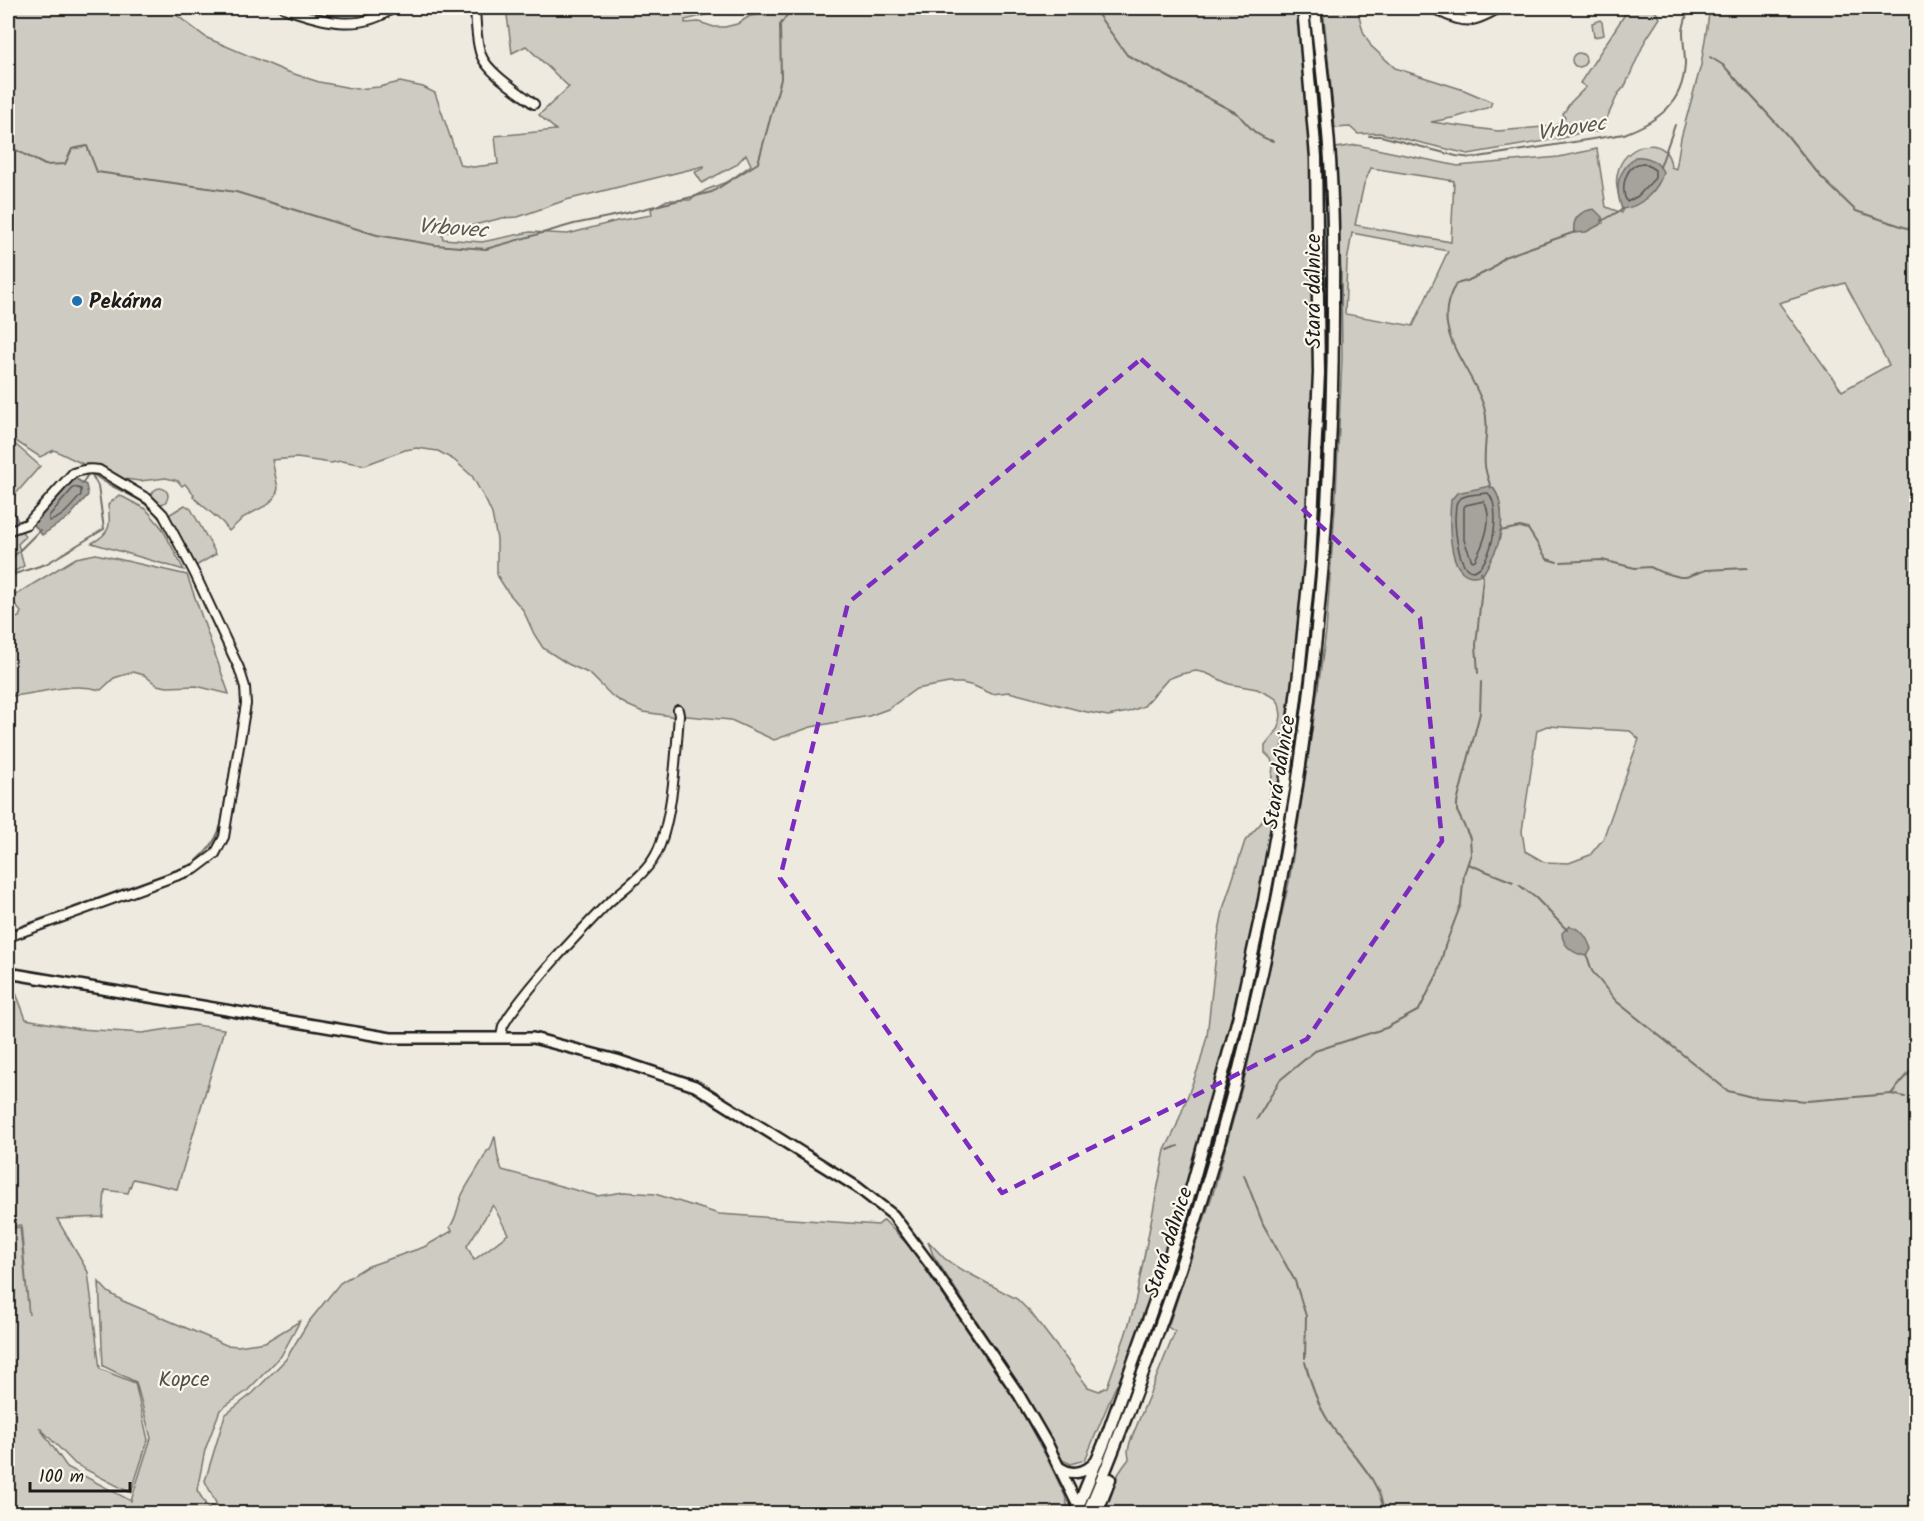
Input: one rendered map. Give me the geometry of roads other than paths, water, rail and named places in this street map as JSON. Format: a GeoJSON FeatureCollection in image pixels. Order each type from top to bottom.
{"type":"FeatureCollection","features":[{"type":"Feature","properties":{"kind":"main road","name":"Stará dálnice"},"geometry":{"type":"LineString","coordinates":[[1081,1512],[1098,1458],[1156,1298],[1192,1186],[1239,1015],[1264,900],[1285,784],[1310,563],[1319,373],[1316,157],[1303,8]]}},
{"type":"Feature","properties":{"kind":"main road","name":"Stará dálnice"},"geometry":{"type":"LineString","coordinates":[[1081,1512],[1132,1404],[1206,1192],[1252,1018],[1277,903],[1298,785],[1313,675],[1325,541],[1333,372],[1332,201],[1315,8]]}},
{"type":"Feature","properties":{"kind":"main road"},"geometry":{"type":"LineString","coordinates":[[1239,1015],[1252,1018]]}},
{"type":"Feature","properties":{"kind":"main road"},"geometry":{"type":"LineString","coordinates":[[1100,1514],[1101,1503],[1117,1458],[1132,1404]]}},
{"type":"Feature","properties":{"kind":"street"},"geometry":{"type":"LineString","coordinates":[[284,8],[348,24],[373,19],[393,8]]}},
{"type":"Feature","properties":{"kind":"street"},"geometry":{"type":"LineString","coordinates":[[475,8],[482,56],[486,64],[534,104]]}},
{"type":"Feature","properties":{"kind":"street"},"geometry":{"type":"LineString","coordinates":[[1433,8],[1458,21],[1483,17],[1499,8]]}},
{"type":"Feature","properties":{"kind":"street"},"geometry":{"type":"LineString","coordinates":[[8,937],[195,869],[209,860],[219,847],[226,826],[247,699],[239,668],[182,545],[159,508],[148,499],[99,470],[83,469],[73,473],[27,524],[10,530]]}},
{"type":"Feature","properties":{"kind":"street"},"geometry":{"type":"LineString","coordinates":[[501,1036],[508,1016],[551,964],[610,901],[645,870],[656,855],[667,813],[675,763],[680,715],[678,710]]}},
{"type":"Feature","properties":{"kind":"street"},"geometry":{"type":"LineString","coordinates":[[8,974],[391,1038],[501,1036],[533,1038],[556,1042],[685,1081],[879,1202],[904,1228],[1019,1395],[1081,1512]]}},
{"type":"Feature","properties":{"kind":"street"},"geometry":{"type":"LineString","coordinates":[[1058,1466],[1066,1472],[1076,1473],[1089,1468],[1098,1458]]}},
{"type":"Feature","properties":{"kind":"water"},"geometry":{"type":"Polygon","coordinates":[[[1635,157],[1652,160],[1663,172],[1658,185],[1648,196],[1636,205],[1622,209],[1618,193],[1619,180],[1624,169],[1635,157]]]}},
{"type":"Feature","properties":{"kind":"water"},"geometry":{"type":"Polygon","coordinates":[[[1594,209],[1602,217],[1603,223],[1586,232],[1574,233],[1574,223],[1578,216],[1594,209]]]}},
{"type":"Feature","properties":{"kind":"water"},"geometry":{"type":"Polygon","coordinates":[[[75,478],[86,485],[88,495],[69,517],[42,535],[34,525],[75,478]]]}},
{"type":"Feature","properties":{"kind":"water"},"geometry":{"type":"Polygon","coordinates":[[[1490,486],[1495,490],[1500,504],[1500,538],[1483,574],[1471,576],[1462,571],[1452,551],[1451,500],[1457,493],[1490,486]]]}},
{"type":"Feature","properties":{"kind":"water"},"geometry":{"type":"Polygon","coordinates":[[[1569,926],[1581,931],[1586,937],[1591,949],[1587,956],[1574,952],[1564,942],[1562,933],[1569,926]]]}},
{"type":"Feature","properties":{"kind":"waterway","name":"Vrbovec"},"geometry":{"type":"LineString","coordinates":[[8,146],[45,165],[65,164],[72,149],[87,146],[97,172],[236,192],[377,235],[435,245],[486,249],[574,224],[712,192],[758,163],[781,79],[780,25],[792,8]]}},
{"type":"Feature","properties":{"kind":"waterway","name":"Vrbovec"},"geometry":{"type":"LineString","coordinates":[[988,8],[1012,10],[1023,8]]}},
{"type":"Feature","properties":{"kind":"waterway","name":"Vrbovec"},"geometry":{"type":"LineString","coordinates":[[1062,8],[1096,12],[1127,55],[1238,114],[1258,134],[1273,141]]}},
{"type":"Feature","properties":{"kind":"waterway","name":"Vrbovec"},"geometry":{"type":"LineString","coordinates":[[1369,136],[1381,136],[1456,156],[1472,158],[1624,134],[1658,117],[1674,100],[1683,78],[1685,64],[1683,31],[1689,8]]}},
{"type":"Feature","properties":{"kind":"waterway"},"geometry":{"type":"LineString","coordinates":[[1710,57],[1723,65],[1786,134],[1821,177],[1856,211],[1916,231]]}},
{"type":"Feature","properties":{"kind":"waterway"},"geometry":{"type":"LineString","coordinates":[[1660,167],[1675,125]]}},
{"type":"Feature","properties":{"kind":"waterway"},"geometry":{"type":"LineString","coordinates":[[1602,221],[1623,209]]}},
{"type":"Feature","properties":{"kind":"waterway"},"geometry":{"type":"LineString","coordinates":[[1491,488],[1485,466],[1486,414],[1478,392],[1454,347],[1446,317],[1448,301],[1456,284],[1492,269],[1504,257],[1575,232]]}},
{"type":"Feature","properties":{"kind":"waterway"},"geometry":{"type":"LineString","coordinates":[[82,484],[90,471]]}},
{"type":"Feature","properties":{"kind":"waterway","name":"Vrbovec"},"geometry":{"type":"LineString","coordinates":[[8,576],[46,564],[104,529],[98,486],[90,471]]}},
{"type":"Feature","properties":{"kind":"waterway"},"geometry":{"type":"LineString","coordinates":[[92,473],[152,510],[169,534],[187,569]]}},
{"type":"Feature","properties":{"kind":"waterway"},"geometry":{"type":"LineString","coordinates":[[1500,531],[1520,527],[1528,529],[1547,559],[1557,562]]}},
{"type":"Feature","properties":{"kind":"waterway"},"geometry":{"type":"LineString","coordinates":[[8,562],[40,530]]}},
{"type":"Feature","properties":{"kind":"waterway"},"geometry":{"type":"LineString","coordinates":[[1561,562],[1602,560],[1635,568],[1650,567],[1680,577],[1706,570],[1747,568]]}},
{"type":"Feature","properties":{"kind":"waterway"},"geometry":{"type":"LineString","coordinates":[[1478,673],[1476,645],[1483,578],[1481,572]]}},
{"type":"Feature","properties":{"kind":"waterway"},"geometry":{"type":"LineString","coordinates":[[191,576],[239,680],[242,695]]}},
{"type":"Feature","properties":{"kind":"waterway"},"geometry":{"type":"LineString","coordinates":[[1257,1119],[1280,1080],[1315,1051],[1386,1028],[1419,1010],[1438,973],[1445,946],[1461,904],[1464,874],[1471,854],[1470,838],[1457,811],[1457,803],[1480,713],[1481,682]]}},
{"type":"Feature","properties":{"kind":"waterway"},"geometry":{"type":"LineString","coordinates":[[8,931],[193,864],[210,847],[221,825],[242,701]]}},
{"type":"Feature","properties":{"kind":"waterway"},"geometry":{"type":"LineString","coordinates":[[1468,864],[1513,882]]}},
{"type":"Feature","properties":{"kind":"waterway"},"geometry":{"type":"LineString","coordinates":[[1519,885],[1536,898],[1567,930]]}},
{"type":"Feature","properties":{"kind":"waterway"},"geometry":{"type":"LineString","coordinates":[[1587,956],[1592,971],[1616,1001],[1728,1091],[1752,1097],[1807,1101],[1891,1094],[1911,1071]]}},
{"type":"Feature","properties":{"kind":"waterway"},"geometry":{"type":"LineString","coordinates":[[1891,1094],[1905,1097]]}},
{"type":"Feature","properties":{"kind":"waterway"},"geometry":{"type":"LineString","coordinates":[[1168,1150],[1178,1146]]}},
{"type":"Feature","properties":{"kind":"waterway"},"geometry":{"type":"LineString","coordinates":[[1244,1175],[1263,1224],[1295,1281],[1306,1316],[1305,1358]]}},
{"type":"Feature","properties":{"kind":"waterway"},"geometry":{"type":"LineString","coordinates":[[1305,1362],[1321,1408],[1336,1433],[1370,1476],[1382,1501],[1384,1514]]}},
{"type":"Feature","properties":{"kind":"place","name":"Pekárna"},"geometry":{"type":"Point","coordinates":[77,301]}},
{"type":"Feature","properties":{"kind":"park label","name":"Kopce"},"geometry":{"type":"Point","coordinates":[184,1379]}}]}
